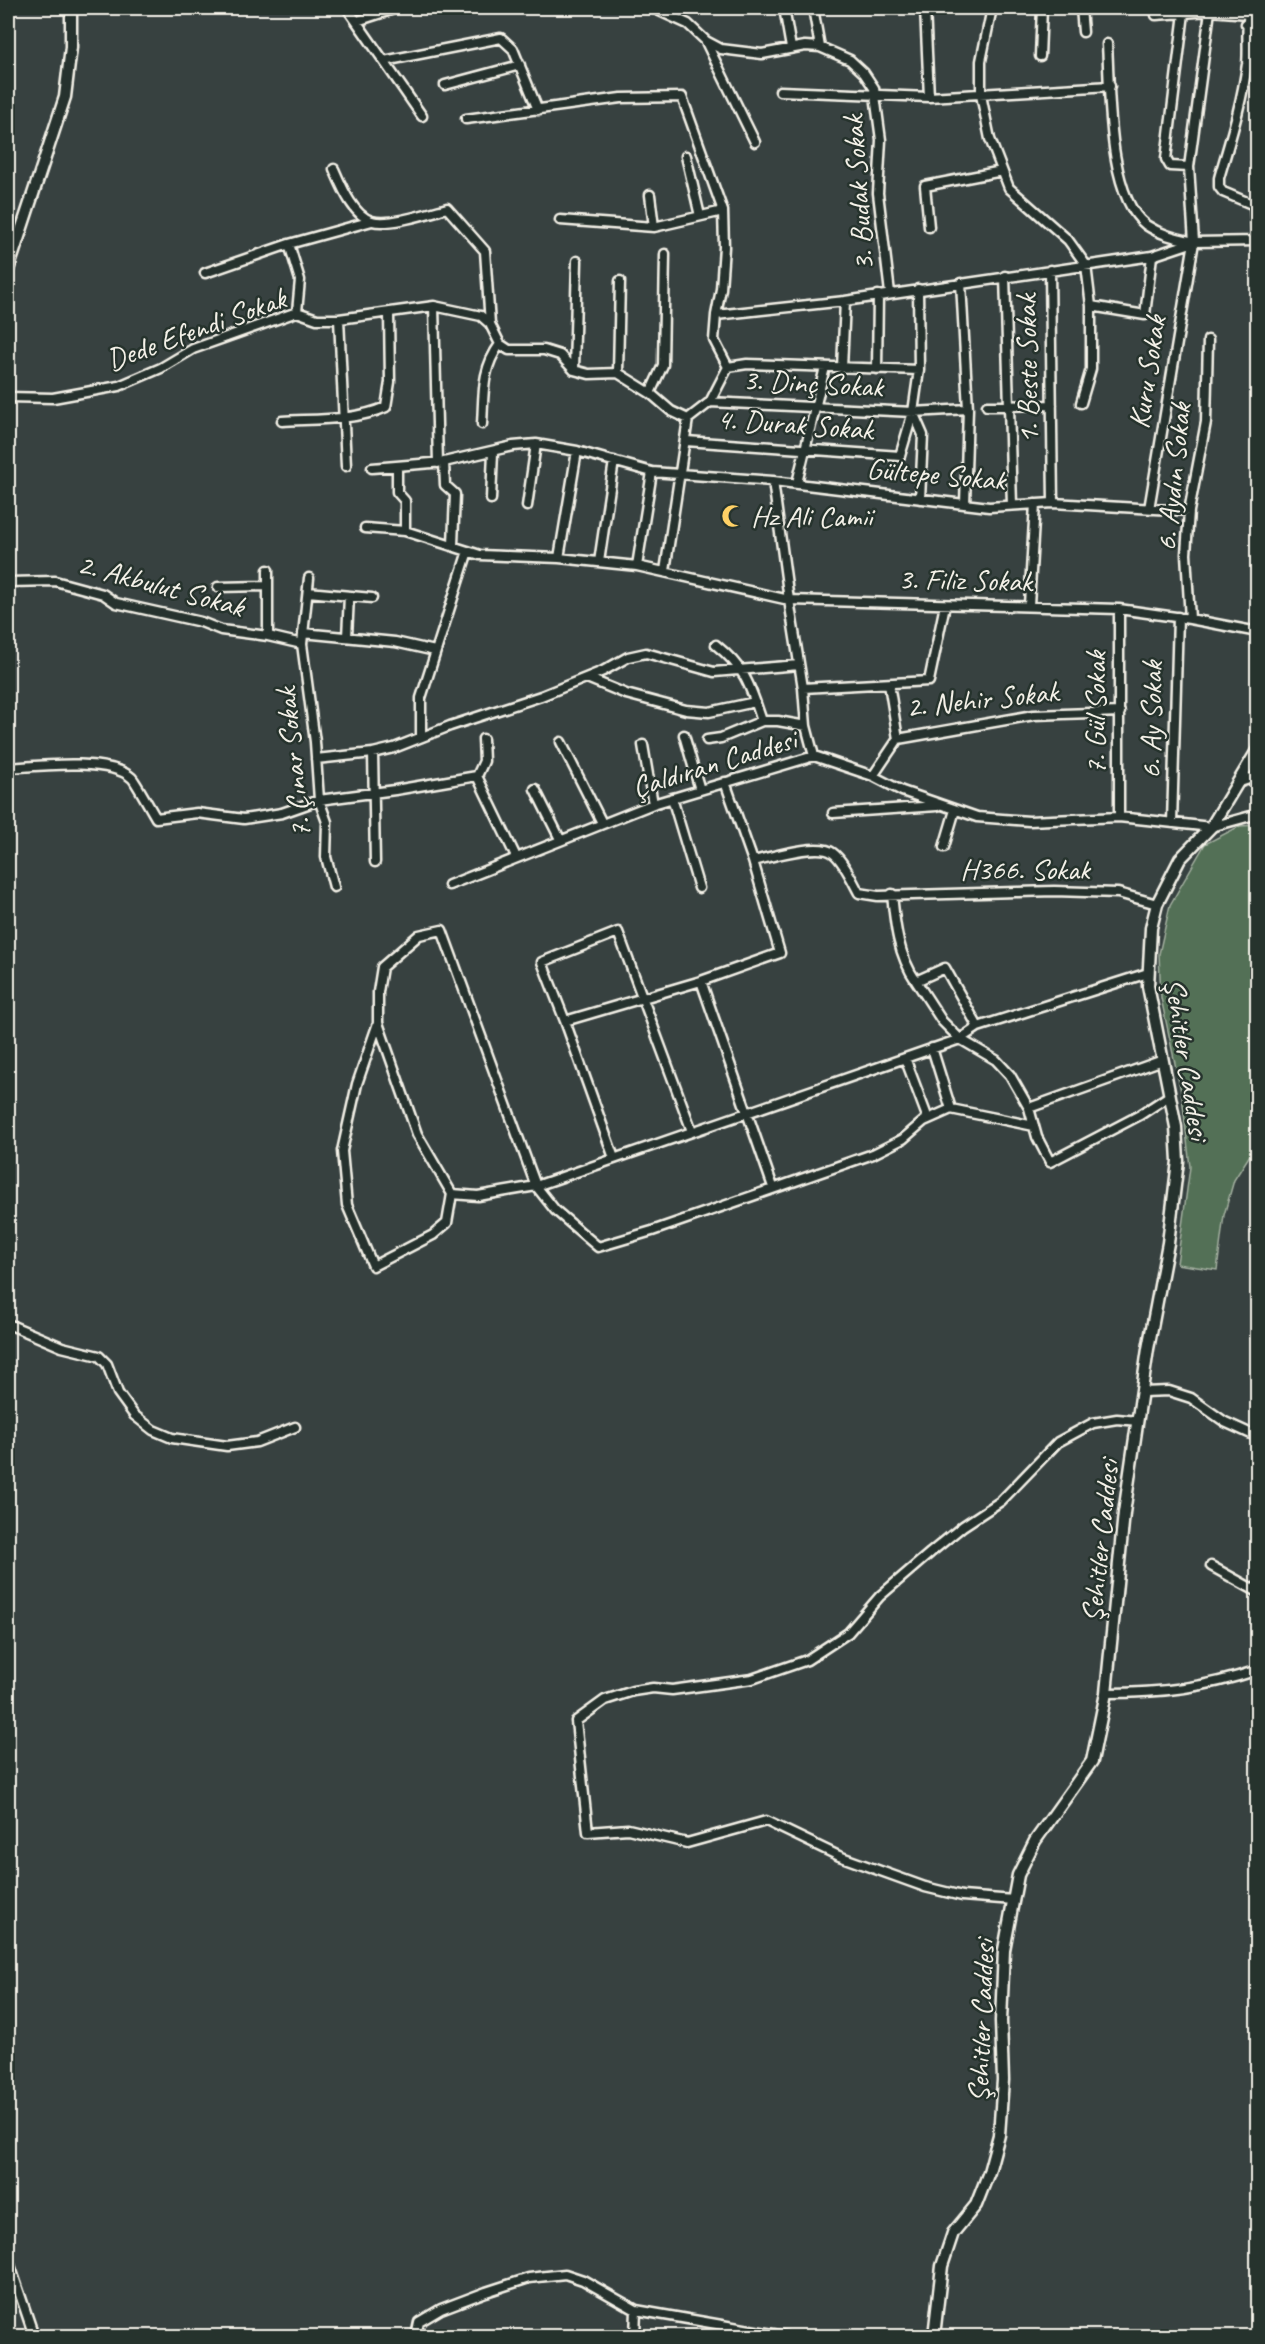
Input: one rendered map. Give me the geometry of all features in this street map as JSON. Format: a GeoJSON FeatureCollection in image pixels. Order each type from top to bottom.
{"type":"FeatureCollection","features":[{"type":"Feature","properties":{"kind":"street"},"geometry":{"type":"LineString","coordinates":[[8,270],[65,97],[71,47],[71,8]]}},
{"type":"Feature","properties":{"kind":"street"},"geometry":{"type":"LineString","coordinates":[[348,8],[422,116]]}},
{"type":"Feature","properties":{"kind":"street"},"geometry":{"type":"LineString","coordinates":[[357,21],[397,8]]}},
{"type":"Feature","properties":{"kind":"street"},"geometry":{"type":"LineString","coordinates":[[653,8],[688,24],[706,41],[721,49],[762,54],[790,48],[820,47],[850,60],[864,73],[874,92]]}},
{"type":"Feature","properties":{"kind":"street"},"geometry":{"type":"LineString","coordinates":[[784,8],[790,48]]}},
{"type":"Feature","properties":{"kind":"street"},"geometry":{"type":"LineString","coordinates":[[813,8],[820,47]]}},
{"type":"Feature","properties":{"kind":"street"},"geometry":{"type":"LineString","coordinates":[[925,8],[929,97]]}},
{"type":"Feature","properties":{"kind":"street"},"geometry":{"type":"LineString","coordinates":[[992,8],[981,61],[981,95],[990,140],[1009,188],[1068,240],[1086,265],[1091,306],[1091,369],[1081,404]]}},
{"type":"Feature","properties":{"kind":"street"},"geometry":{"type":"LineString","coordinates":[[1040,56],[1042,8]]}},
{"type":"Feature","properties":{"kind":"street"},"geometry":{"type":"LineString","coordinates":[[1081,8],[1083,32]]}},
{"type":"Feature","properties":{"kind":"street"},"geometry":{"type":"LineString","coordinates":[[1189,167],[1170,166],[1166,159],[1166,150],[1190,11]]}},
{"type":"Feature","properties":{"kind":"street"},"geometry":{"type":"LineString","coordinates":[[1156,15],[1190,11],[1249,11],[1246,24],[1247,60],[1240,106],[1218,187],[1223,192],[1254,205]]}},
{"type":"Feature","properties":{"kind":"street","name":"Kuru Sokak"},"geometry":{"type":"LineString","coordinates":[[1149,509],[1194,242],[1189,167],[1210,11]]}},
{"type":"Feature","properties":{"kind":"street"},"geometry":{"type":"LineString","coordinates":[[1246,24],[1257,33]]}},
{"type":"Feature","properties":{"kind":"street"},"geometry":{"type":"LineString","coordinates":[[384,61],[501,38],[513,49],[538,110]]}},
{"type":"Feature","properties":{"kind":"street"},"geometry":{"type":"LineString","coordinates":[[706,41],[755,142]]}},
{"type":"Feature","properties":{"kind":"street"},"geometry":{"type":"LineString","coordinates":[[1107,44],[1112,138],[1118,168],[1132,208],[1145,224],[1167,236],[1194,242],[1257,241],[1254,205],[1257,194]]}},
{"type":"Feature","properties":{"kind":"street"},"geometry":{"type":"LineString","coordinates":[[445,85],[520,64]]}},
{"type":"Feature","properties":{"kind":"street"},"geometry":{"type":"LineString","coordinates":[[780,91],[874,92],[929,97],[1110,86]]}},
{"type":"Feature","properties":{"kind":"street","name":"3. Budak Sokak"},"geometry":{"type":"LineString","coordinates":[[874,92],[881,140],[878,193],[890,293]]}},
{"type":"Feature","properties":{"kind":"street"},"geometry":{"type":"LineString","coordinates":[[466,119],[621,98],[682,97],[723,211],[722,289],[716,315],[714,340],[728,368]]}},
{"type":"Feature","properties":{"kind":"street"},"geometry":{"type":"LineString","coordinates":[[686,156],[700,216]]}},
{"type":"Feature","properties":{"kind":"street"},"geometry":{"type":"LineString","coordinates":[[334,169],[345,195],[358,211],[372,221]]}},
{"type":"Feature","properties":{"kind":"street"},"geometry":{"type":"LineString","coordinates":[[929,227],[926,186],[1002,171]]}},
{"type":"Feature","properties":{"kind":"street"},"geometry":{"type":"LineString","coordinates":[[650,195],[654,227]]}},
{"type":"Feature","properties":{"kind":"street"},"geometry":{"type":"LineString","coordinates":[[205,273],[289,243],[372,221],[409,219],[447,208],[485,251],[490,324],[500,344],[509,350],[544,350],[560,355],[574,370],[589,374],[618,373],[650,393],[671,411],[688,419]]}},
{"type":"Feature","properties":{"kind":"street"},"geometry":{"type":"LineString","coordinates":[[560,220],[654,227],[723,211]]}},
{"type":"Feature","properties":{"kind":"street"},"geometry":{"type":"LineString","coordinates":[[716,315],[845,301],[1152,256],[1194,242]]}},
{"type":"Feature","properties":{"kind":"street"},"geometry":{"type":"LineString","coordinates":[[289,243],[300,280],[297,312]]}},
{"type":"Feature","properties":{"kind":"street"},"geometry":{"type":"LineString","coordinates":[[650,393],[663,365],[665,254]]}},
{"type":"Feature","properties":{"kind":"street"},"geometry":{"type":"LineString","coordinates":[[1091,306],[1145,315],[1152,256]]}},
{"type":"Feature","properties":{"kind":"street"},"geometry":{"type":"LineString","coordinates":[[574,370],[577,261]]}},
{"type":"Feature","properties":{"kind":"street","name":"1. Beste Sokak"},"geometry":{"type":"LineString","coordinates":[[1050,270],[1053,503]]}},
{"type":"Feature","properties":{"kind":"street"},"geometry":{"type":"LineString","coordinates":[[1005,276],[1012,505]]}},
{"type":"Feature","properties":{"kind":"street"},"geometry":{"type":"LineString","coordinates":[[618,373],[620,281]]}},
{"type":"Feature","properties":{"kind":"street"},"geometry":{"type":"LineString","coordinates":[[961,283],[968,409],[966,504]]}},
{"type":"Feature","properties":{"kind":"street"},"geometry":{"type":"LineString","coordinates":[[918,289],[919,370],[913,412],[923,435],[920,499]]}},
{"type":"Feature","properties":{"kind":"street"},"geometry":{"type":"LineString","coordinates":[[877,369],[878,295]]}},
{"type":"Feature","properties":{"kind":"street"},"geometry":{"type":"LineString","coordinates":[[842,368],[845,301]]}},
{"type":"Feature","properties":{"kind":"street"},"geometry":{"type":"LineString","coordinates":[[434,306],[441,462],[445,484],[455,494],[453,545]]}},
{"type":"Feature","properties":{"kind":"street","name":"Dede Efendi Sokak"},"geometry":{"type":"LineString","coordinates":[[8,396],[53,398],[119,386],[161,368],[193,349],[297,312],[317,319],[339,319],[434,306],[481,316],[490,324]]}},
{"type":"Feature","properties":{"kind":"street"},"geometry":{"type":"LineString","coordinates":[[282,421],[344,417],[374,412],[386,407],[390,381],[389,313]]}},
{"type":"Feature","properties":{"kind":"street"},"geometry":{"type":"LineString","coordinates":[[339,319],[346,466]]}},
{"type":"Feature","properties":{"kind":"street","name":"6. Aydın Sokak"},"geometry":{"type":"LineString","coordinates":[[1190,619],[1186,554],[1189,511],[1206,422],[1208,340]]}},
{"type":"Feature","properties":{"kind":"street"},"geometry":{"type":"LineString","coordinates":[[482,424],[485,374],[489,358],[500,344]]}},
{"type":"Feature","properties":{"kind":"street"},"geometry":{"type":"LineString","coordinates":[[728,368],[747,364],[919,370]]}},
{"type":"Feature","properties":{"kind":"street"},"geometry":{"type":"LineString","coordinates":[[797,483],[825,367]]}},
{"type":"Feature","properties":{"kind":"street"},"geometry":{"type":"LineString","coordinates":[[665,571],[688,419],[710,402],[728,368]]}},
{"type":"Feature","properties":{"kind":"street","name":"3. Dinç Sokak"},"geometry":{"type":"LineString","coordinates":[[710,402],[913,412],[968,409]]}},
{"type":"Feature","properties":{"kind":"street"},"geometry":{"type":"LineString","coordinates":[[987,406],[1052,405]]}},
{"type":"Feature","properties":{"kind":"street","name":"4. Durak Sokak"},"geometry":{"type":"LineString","coordinates":[[686,441],[900,456],[913,412]]}},
{"type":"Feature","properties":{"kind":"street"},"geometry":{"type":"LineString","coordinates":[[527,506],[536,444]]}},
{"type":"Feature","properties":{"kind":"street","name":"Gültepe Sokak"},"geometry":{"type":"LineString","coordinates":[[372,468],[441,462],[513,446],[536,444],[577,451],[652,472],[797,483],[989,507],[1053,503],[1189,511]]}},
{"type":"Feature","properties":{"kind":"street"},"geometry":{"type":"LineString","coordinates":[[559,558],[577,451]]}},
{"type":"Feature","properties":{"kind":"street"},"geometry":{"type":"LineString","coordinates":[[491,499],[493,452]]}},
{"type":"Feature","properties":{"kind":"street"},"geometry":{"type":"LineString","coordinates":[[599,562],[614,461]]}},
{"type":"Feature","properties":{"kind":"street"},"geometry":{"type":"LineString","coordinates":[[397,467],[397,492],[405,501],[405,531]]}},
{"type":"Feature","properties":{"kind":"street"},"geometry":{"type":"LineString","coordinates":[[637,566],[652,472]]}},
{"type":"Feature","properties":{"kind":"street"},"geometry":{"type":"LineString","coordinates":[[773,481],[803,688],[806,726],[814,756]]}},
{"type":"Feature","properties":{"kind":"street"},"geometry":{"type":"LineString","coordinates":[[1029,605],[1035,504]]}},
{"type":"Feature","properties":{"kind":"street","name":"3. Filiz Sokak"},"geometry":{"type":"LineString","coordinates":[[365,528],[405,531],[493,557],[521,555],[637,566],[789,600],[1119,609],[1178,617],[1257,632]]}},
{"type":"Feature","properties":{"kind":"street"},"geometry":{"type":"LineString","coordinates":[[421,737],[420,698],[468,551]]}},
{"type":"Feature","properties":{"kind":"street"},"geometry":{"type":"LineString","coordinates":[[268,570],[268,636]]}},
{"type":"Feature","properties":{"kind":"street","name":"7. Çınar Sokak"},"geometry":{"type":"LineString","coordinates":[[309,578],[302,644],[319,800],[327,822],[326,857],[334,888]]}},
{"type":"Feature","properties":{"kind":"street","name":"2. Akbulut Sokak"},"geometry":{"type":"LineString","coordinates":[[8,582],[55,581],[103,594],[117,603],[201,622],[221,630],[268,636],[302,644]]}},
{"type":"Feature","properties":{"kind":"street"},"geometry":{"type":"LineString","coordinates":[[218,587],[268,586]]}},
{"type":"Feature","properties":{"kind":"street"},"geometry":{"type":"LineString","coordinates":[[308,592],[372,598]]}},
{"type":"Feature","properties":{"kind":"street"},"geometry":{"type":"LineString","coordinates":[[346,638],[349,596]]}},
{"type":"Feature","properties":{"kind":"street"},"geometry":{"type":"LineString","coordinates":[[803,688],[929,681],[945,605]]}},
{"type":"Feature","properties":{"kind":"street","name":"7. Gül Sokak"},"geometry":{"type":"LineString","coordinates":[[1119,609],[1119,817]]}},
{"type":"Feature","properties":{"kind":"street","name":"6. Ay Sokak"},"geometry":{"type":"LineString","coordinates":[[1172,823],[1178,617]]}},
{"type":"Feature","properties":{"kind":"street"},"geometry":{"type":"LineString","coordinates":[[303,633],[395,642],[435,651]]}},
{"type":"Feature","properties":{"kind":"street"},"geometry":{"type":"LineString","coordinates":[[716,645],[734,659],[747,678],[762,721]]}},
{"type":"Feature","properties":{"kind":"street"},"geometry":{"type":"LineString","coordinates":[[316,759],[373,753],[394,748],[587,678],[628,657],[646,653],[714,672],[742,672],[799,666]]}},
{"type":"Feature","properties":{"kind":"street"},"geometry":{"type":"LineString","coordinates":[[587,678],[626,694],[686,710],[709,712],[755,702]]}},
{"type":"Feature","properties":{"kind":"street","name":"2. Nehir Sokak"},"geometry":{"type":"LineString","coordinates":[[888,684],[898,739],[1034,715],[1120,712]]}},
{"type":"Feature","properties":{"kind":"street"},"geometry":{"type":"LineString","coordinates":[[707,740],[721,738],[762,721],[778,721],[806,726]]}},
{"type":"Feature","properties":{"kind":"street"},"geometry":{"type":"LineString","coordinates":[[684,735],[700,790]]}},
{"type":"Feature","properties":{"kind":"street"},"geometry":{"type":"LineString","coordinates":[[477,776],[484,761],[483,739]]}},
{"type":"Feature","properties":{"kind":"street"},"geometry":{"type":"LineString","coordinates":[[873,776],[898,739]]}},
{"type":"Feature","properties":{"kind":"street"},"geometry":{"type":"LineString","coordinates":[[561,742],[602,823]]}},
{"type":"Feature","properties":{"kind":"street"},"geometry":{"type":"LineString","coordinates":[[643,745],[653,804]]}},
{"type":"Feature","properties":{"kind":"street","name":"Şehitler Caddesi"},"geometry":{"type":"LineString","coordinates":[[934,2337],[942,2266],[953,2233],[976,2205],[989,2172],[999,2135],[1003,2080],[1001,2021],[1004,1950],[1018,1875],[1035,1841],[1092,1761],[1106,1693],[1124,1513],[1148,1349],[1168,1243],[1178,1161],[1176,1127],[1148,986],[1151,928],[1156,904],[1180,859],[1211,827],[1257,749]]}},
{"type":"Feature","properties":{"kind":"street"},"geometry":{"type":"LineString","coordinates":[[373,753],[375,862]]}},
{"type":"Feature","properties":{"kind":"street","name":"Çaldıran Caddesi"},"geometry":{"type":"LineString","coordinates":[[449,885],[653,804],[814,756],[873,776],[902,791],[977,817],[1029,821],[1119,817],[1211,827]]}},
{"type":"Feature","properties":{"kind":"street"},"geometry":{"type":"LineString","coordinates":[[8,768],[62,764],[113,768],[132,778],[156,818],[197,813],[244,819],[282,813],[319,800],[477,776]]}},
{"type":"Feature","properties":{"kind":"street"},"geometry":{"type":"LineString","coordinates":[[477,776],[516,857]]}},
{"type":"Feature","properties":{"kind":"street"},"geometry":{"type":"LineString","coordinates":[[1237,783],[1257,776]]}},
{"type":"Feature","properties":{"kind":"street"},"geometry":{"type":"LineString","coordinates":[[565,1021],[701,981],[780,953],[753,861],[725,782]]}},
{"type":"Feature","properties":{"kind":"street"},"geometry":{"type":"LineString","coordinates":[[535,789],[560,840]]}},
{"type":"Feature","properties":{"kind":"street"},"geometry":{"type":"LineString","coordinates":[[672,798],[699,888]]}},
{"type":"Feature","properties":{"kind":"street"},"geometry":{"type":"LineString","coordinates":[[833,813],[943,806]]}},
{"type":"Feature","properties":{"kind":"street"},"geometry":{"type":"LineString","coordinates":[[944,847],[956,810]]}},
{"type":"Feature","properties":{"kind":"street"},"geometry":{"type":"LineString","coordinates":[[1211,827],[1257,814]]}},
{"type":"Feature","properties":{"kind":"street","name":"H366. Sokak"},"geometry":{"type":"LineString","coordinates":[[753,861],[818,848],[833,852],[849,873],[859,893],[878,896],[1054,891],[1118,893],[1156,904]]}},
{"type":"Feature","properties":{"kind":"street"},"geometry":{"type":"LineString","coordinates":[[892,894],[901,951],[907,967],[942,1021],[960,1039],[996,1060],[1010,1075],[1029,1108],[1036,1137],[1050,1162],[1140,1115],[1169,1096]]}},
{"type":"Feature","properties":{"kind":"street"},"geometry":{"type":"LineString","coordinates":[[378,1023],[417,1134],[452,1194],[447,1223],[433,1235],[373,1266],[347,1205],[342,1151],[357,1084],[378,1023],[378,992],[382,967],[419,935],[442,930],[536,1186],[555,1210],[598,1247],[652,1231],[873,1154],[903,1139],[928,1119],[951,1108],[1034,1126]]}},
{"type":"Feature","properties":{"kind":"street"},"geometry":{"type":"LineString","coordinates":[[614,1158],[542,962],[618,932],[692,1131]]}},
{"type":"Feature","properties":{"kind":"street"},"geometry":{"type":"LineString","coordinates":[[916,981],[945,968],[978,1027]]}},
{"type":"Feature","properties":{"kind":"street"},"geometry":{"type":"LineString","coordinates":[[452,1194],[478,1196],[536,1186],[960,1039],[978,1027],[1148,973]]}},
{"type":"Feature","properties":{"kind":"street"},"geometry":{"type":"LineString","coordinates":[[701,981],[773,1187]]}},
{"type":"Feature","properties":{"kind":"street"},"geometry":{"type":"LineString","coordinates":[[932,1048],[951,1108]]}},
{"type":"Feature","properties":{"kind":"street"},"geometry":{"type":"LineString","coordinates":[[905,1058],[928,1119]]}},
{"type":"Feature","properties":{"kind":"street"},"geometry":{"type":"LineString","coordinates":[[1029,1108],[1163,1060]]}},
{"type":"Feature","properties":{"kind":"street"},"geometry":{"type":"LineString","coordinates":[[8,1324],[63,1347],[99,1356],[107,1364],[118,1393],[134,1415],[153,1430],[172,1438],[227,1446],[257,1442],[295,1427]]}},
{"type":"Feature","properties":{"kind":"street"},"geometry":{"type":"LineString","coordinates":[[1143,1392],[1169,1390],[1191,1398],[1225,1422],[1257,1437]]}},
{"type":"Feature","properties":{"kind":"street"},"geometry":{"type":"LineString","coordinates":[[1014,1900],[962,1896],[925,1887],[839,1856],[765,1821],[687,1843],[628,1829],[588,1833],[576,1721],[605,1700],[633,1691],[653,1688],[672,1690],[752,1679],[807,1660],[848,1633],[880,1596],[946,1539],[1001,1501],[1058,1442],[1093,1423],[1117,1419],[1138,1421]]}},
{"type":"Feature","properties":{"kind":"street"},"geometry":{"type":"LineString","coordinates":[[1211,1566],[1257,1592]]}},
{"type":"Feature","properties":{"kind":"street"},"geometry":{"type":"LineString","coordinates":[[1106,1693],[1146,1693],[1186,1689],[1257,1670]]}},
{"type":"Feature","properties":{"kind":"street"},"geometry":{"type":"LineString","coordinates":[[8,2259],[34,2337]]}},
{"type":"Feature","properties":{"kind":"street"},"geometry":{"type":"LineString","coordinates":[[416,2337],[419,2322],[441,2309],[529,2278],[565,2274],[583,2280],[636,2310],[784,2337]]}},
{"type":"Feature","properties":{"kind":"street"},"geometry":{"type":"LineString","coordinates":[[635,2337],[636,2310]]}},
{"type":"Feature","properties":{"kind":"green space"},"geometry":{"type":"Polygon","coordinates":[[[1257,825],[1257,1144],[1234,1180],[1224,1215],[1217,1270],[1177,1264],[1190,1167],[1182,1096],[1161,998],[1159,954],[1170,905],[1205,844],[1240,826],[1257,825]]]}},
{"type":"Feature","properties":{"kind":"place","name":"Hz Ali Camii"},"geometry":{"type":"Point","coordinates":[733,516]}}]}
